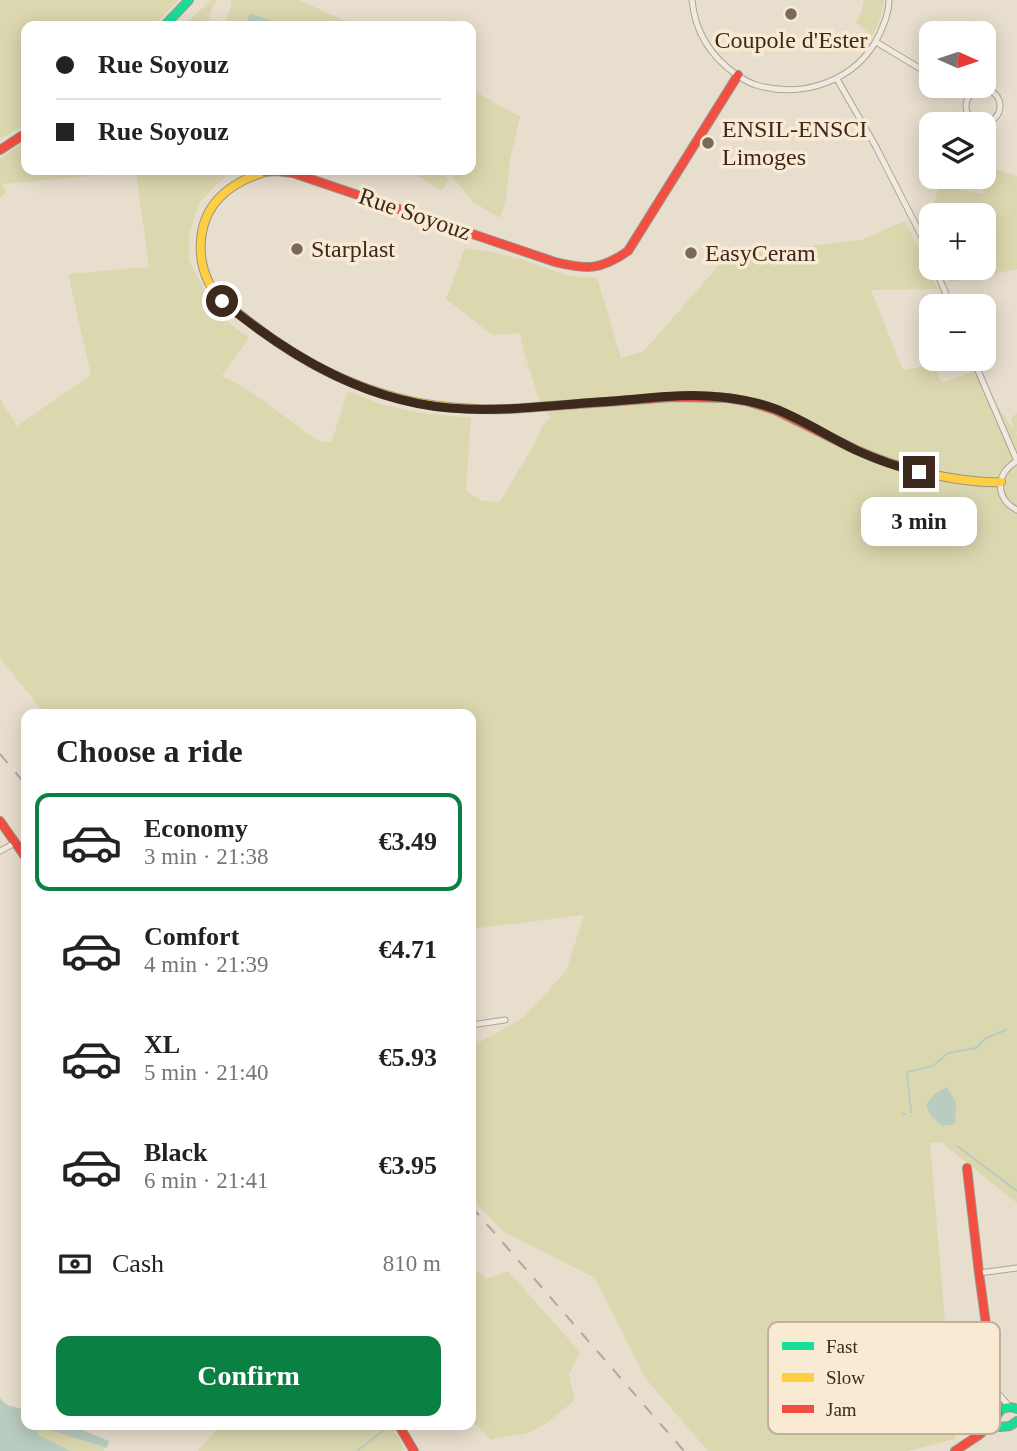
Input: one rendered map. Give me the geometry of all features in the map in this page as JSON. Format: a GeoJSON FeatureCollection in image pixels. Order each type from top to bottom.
{"type":"FeatureCollection","features":[{"type":"Feature","properties":{"kind":"street"},"geometry":{"type":"LineString","coordinates":[[169,21],[188,0]]}},
{"type":"Feature","properties":{"kind":"street"},"geometry":{"type":"LineString","coordinates":[[692,0],[697,26],[721,63],[756,85],[787,90],[826,84],[863,60],[876,42],[889,8],[889,0]]}},
{"type":"Feature","properties":{"kind":"street"},"geometry":{"type":"LineString","coordinates":[[876,42],[919,68]]}},
{"type":"Feature","properties":{"kind":"street","name":"Rue Soyouz"},"geometry":{"type":"LineString","coordinates":[[299,175],[555,262],[582,269],[599,267],[613,262],[628,251],[738,75]]}},
{"type":"Feature","properties":{"kind":"street"},"geometry":{"type":"LineString","coordinates":[[837,79],[919,231]]}},
{"type":"Feature","properties":{"kind":"street"},"geometry":{"type":"LineString","coordinates":[[981,89],[990,91],[998,98],[998,114],[989,121],[974,120],[967,112],[969,97],[981,89]]}},
{"type":"Feature","properties":{"kind":"street"},"geometry":{"type":"LineString","coordinates":[[0,149],[21,136]]}},
{"type":"Feature","properties":{"kind":"street","name":"Rue Soyouz"},"geometry":{"type":"LineString","coordinates":[[255,175],[228,188],[213,205],[202,227],[200,250],[203,272],[212,291],[222,301],[294,354],[332,375],[392,397],[434,406],[466,409],[719,396],[772,407],[860,452],[894,466],[944,477],[1001,482]]}},
{"type":"Feature","properties":{"kind":"street"},"geometry":{"type":"LineString","coordinates":[[979,371],[1017,461],[1006,470],[1001,491],[1004,499],[1017,510]]}},
{"type":"Feature","properties":{"kind":"street"},"geometry":{"type":"LineString","coordinates":[[0,821],[21,852]]}},
{"type":"Feature","properties":{"kind":"street"},"geometry":{"type":"LineString","coordinates":[[0,851],[15,844]]}},
{"type":"Feature","properties":{"kind":"street"},"geometry":{"type":"LineString","coordinates":[[476,1024],[505,1020]]}},
{"type":"Feature","properties":{"kind":"street"},"geometry":{"type":"LineString","coordinates":[[967,1168],[985,1322]]}},
{"type":"Feature","properties":{"kind":"street"},"geometry":{"type":"LineString","coordinates":[[979,1273],[1017,1268]]}},
{"type":"Feature","properties":{"kind":"street"},"geometry":{"type":"LineString","coordinates":[[1000,1394],[1014,1407]]}},
{"type":"Feature","properties":{"kind":"street"},"geometry":{"type":"LineString","coordinates":[[1000,1415],[1005,1407],[1014,1407]]}},
{"type":"Feature","properties":{"kind":"street"},"geometry":{"type":"LineString","coordinates":[[401,1430],[414,1451]]}},
{"type":"Feature","properties":{"kind":"street"},"geometry":{"type":"LineString","coordinates":[[955,1451],[980,1434]]}},
{"type":"Feature","properties":{"kind":"shaded area"},"geometry":{"type":"Polygon","coordinates":[[[0,0],[179,0],[158,21],[21,21],[21,127],[0,139],[0,0]]]}},
{"type":"Feature","properties":{"kind":"shaded area"},"geometry":{"type":"Polygon","coordinates":[[[211,0],[217,0],[209,15],[210,21],[189,21],[211,0]]]}},
{"type":"Feature","properties":{"kind":"shaded area"},"geometry":{"type":"Polygon","coordinates":[[[230,0],[299,0],[345,21],[226,21],[232,2],[230,0]]]}},
{"type":"Feature","properties":{"kind":"shaded area"},"geometry":{"type":"Polygon","coordinates":[[[864,0],[884,0],[880,20],[872,36],[856,22],[864,0]]]}},
{"type":"Feature","properties":{"kind":"shaded area"},"geometry":{"type":"Polygon","coordinates":[[[250,13],[273,21],[248,21],[250,13]]]}},
{"type":"Feature","properties":{"kind":"shaded area"},"geometry":{"type":"Polygon","coordinates":[[[476,92],[520,117],[510,159],[506,199],[500,218],[473,202],[451,175],[476,175],[476,92]]]}},
{"type":"Feature","properties":{"kind":"shaded area"},"geometry":{"type":"Polygon","coordinates":[[[21,144],[21,175],[102,175],[2,184],[6,192],[0,199],[0,158],[21,144]]]}},
{"type":"Feature","properties":{"kind":"shaded area"},"geometry":{"type":"Polygon","coordinates":[[[996,169],[1017,176],[1017,269],[996,273],[996,203],[934,203],[938,189],[960,189],[982,194],[983,189],[996,189],[996,169]]]}},
{"type":"Feature","properties":{"kind":"shaded area"},"geometry":{"type":"Polygon","coordinates":[[[136,175],[229,175],[199,203],[189,235],[189,260],[217,314],[249,338],[222,376],[244,387],[317,440],[331,443],[348,391],[380,404],[420,413],[471,418],[466,490],[480,500],[499,503],[535,443],[542,426],[551,418],[540,402],[520,333],[492,335],[446,299],[465,248],[520,259],[569,276],[597,278],[621,358],[644,351],[728,255],[861,240],[905,221],[919,250],[919,280],[934,280],[938,289],[871,290],[903,370],[919,367],[919,371],[936,371],[942,383],[975,371],[1013,429],[1011,418],[1017,413],[1017,433],[1014,430],[1017,435],[1017,1203],[941,1142],[930,1143],[945,1322],[768,1322],[768,1434],[955,1434],[955,1439],[907,1451],[708,1451],[646,1379],[595,1278],[502,1231],[476,1202],[476,1044],[524,1017],[566,971],[584,915],[476,928],[476,709],[41,709],[0,658],[0,399],[17,426],[91,375],[68,274],[149,267],[136,175]]]}},
{"type":"Feature","properties":{"kind":"shaded area"},"geometry":{"type":"Polygon","coordinates":[[[417,175],[445,175],[449,180],[441,191],[417,175]]]}},
{"type":"Feature","properties":{"kind":"shaded area"},"geometry":{"type":"Polygon","coordinates":[[[947,1087],[956,1103],[955,1124],[942,1126],[931,1116],[926,1105],[934,1094],[947,1087]]]}},
{"type":"Feature","properties":{"kind":"shaded area"},"geometry":{"type":"Polygon","coordinates":[[[476,1270],[487,1279],[508,1271],[580,1352],[569,1375],[575,1400],[530,1432],[491,1440],[476,1425],[476,1270]]]}},
{"type":"Feature","properties":{"kind":"shaded area"},"geometry":{"type":"Polygon","coordinates":[[[0,1398],[7,1405],[21,1409],[21,1430],[38,1430],[38,1435],[71,1451],[0,1451],[0,1398]]]}},
{"type":"Feature","properties":{"kind":"shaded area"},"geometry":{"type":"Polygon","coordinates":[[[38,1430],[49,1430],[105,1448],[104,1451],[71,1451],[37,1435],[38,1430]]]}},
{"type":"Feature","properties":{"kind":"shaded area"},"geometry":{"type":"Polygon","coordinates":[[[49,1430],[82,1430],[109,1441],[107,1448],[49,1430]]]}},
{"type":"Feature","properties":{"kind":"shaded area"},"geometry":{"type":"Polygon","coordinates":[[[216,1430],[394,1430],[405,1449],[401,1451],[198,1451],[216,1430]]]}},
{"type":"Feature","properties":{"kind":"waterway"},"geometry":{"type":"LineString","coordinates":[[911,1112],[907,1072],[933,1066],[948,1053],[976,1048],[986,1038],[1006,1030]]}},
{"type":"Feature","properties":{"kind":"waterway"},"geometry":{"type":"LineString","coordinates":[[957,1146],[1017,1191]]}},
{"type":"Feature","properties":{"kind":"waterway"},"geometry":{"type":"LineString","coordinates":[[357,1451],[384,1430]]}},
{"type":"Feature","properties":{"kind":"railway"},"geometry":{"type":"LineString","coordinates":[[0,754],[21,779]]}},
{"type":"Feature","properties":{"kind":"railway"},"geometry":{"type":"LineString","coordinates":[[476,1212],[684,1451]]}},
{"type":"Feature","properties":{"kind":"traffic: fast"},"geometry":{"type":"LineString","coordinates":[[169,21],[189,0]]}},
{"type":"Feature","properties":{"kind":"traffic: fast"},"geometry":{"type":"LineString","coordinates":[[1000,1412],[1009,1407],[1017,1409]]}},
{"type":"Feature","properties":{"kind":"traffic: fast"},"geometry":{"type":"LineString","coordinates":[[1000,1427],[1010,1426],[1017,1421]]}},
{"type":"Feature","properties":{"kind":"traffic: slow"},"geometry":{"type":"LineString","coordinates":[[258,175],[224,193],[205,220],[201,245],[202,264],[209,283],[224,302],[297,355],[336,376],[377,392],[440,406],[510,409]]}},
{"type":"Feature","properties":{"kind":"traffic: slow"},"geometry":{"type":"LineString","coordinates":[[842,443],[870,456],[927,474],[1001,482]]}},
{"type":"Feature","properties":{"kind":"traffic: jam"},"geometry":{"type":"LineString","coordinates":[[299,175],[555,262],[593,267],[610,262],[628,251],[738,75]]}},
{"type":"Feature","properties":{"kind":"traffic: jam"},"geometry":{"type":"LineString","coordinates":[[0,150],[21,136]]}},
{"type":"Feature","properties":{"kind":"traffic: jam"},"geometry":{"type":"LineString","coordinates":[[510,409],[674,397],[728,398],[775,410],[842,443]]}},
{"type":"Feature","properties":{"kind":"traffic: jam"},"geometry":{"type":"LineString","coordinates":[[0,821],[21,851]]}},
{"type":"Feature","properties":{"kind":"traffic: jam"},"geometry":{"type":"LineString","coordinates":[[967,1168],[986,1322]]}},
{"type":"Feature","properties":{"kind":"traffic: jam"},"geometry":{"type":"LineString","coordinates":[[402,1430],[414,1451]]}},
{"type":"Feature","properties":{"kind":"traffic: jam"},"geometry":{"type":"LineString","coordinates":[[955,1451],[980,1434]]}},
{"type":"Feature","properties":{"kind":"place","name":"Coupole d'Ester"},"geometry":{"type":"Point","coordinates":[791,14]}},
{"type":"Feature","properties":{"kind":"place","name":"ENSIL-ENSCI Limoges"},"geometry":{"type":"Point","coordinates":[708,143]}},
{"type":"Feature","properties":{"kind":"place","name":"Starplast"},"geometry":{"type":"Point","coordinates":[297,249]}},
{"type":"Feature","properties":{"kind":"place","name":"EasyCeram"},"geometry":{"type":"Point","coordinates":[691,253]}},
{"type":"Feature","properties":{"kind":"route"},"geometry":{"type":"LineString","coordinates":[[222,301],[294,354],[318,368],[392,397],[434,406],[496,409],[682,396],[719,396],[772,407],[860,452],[894,466],[919,472]]}}]}
